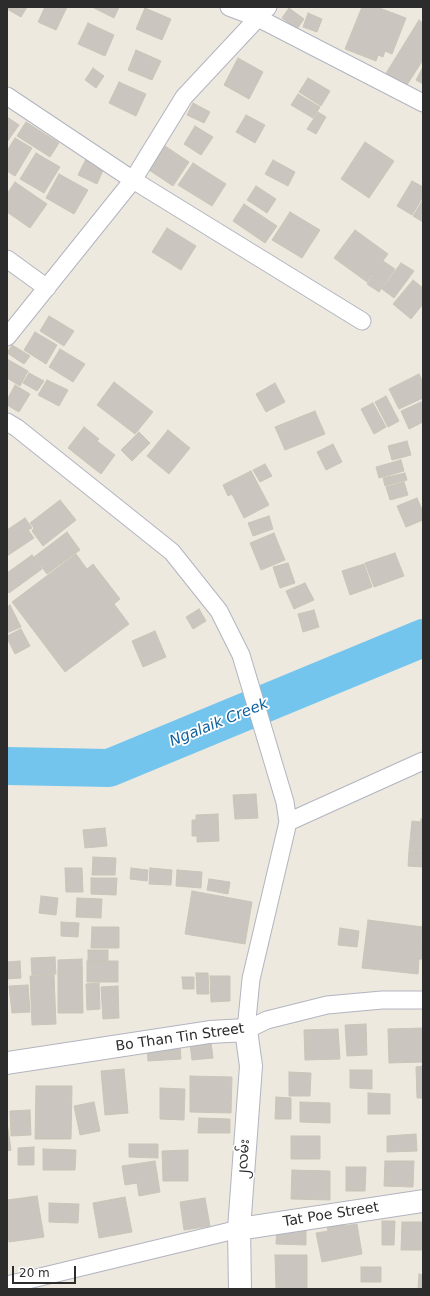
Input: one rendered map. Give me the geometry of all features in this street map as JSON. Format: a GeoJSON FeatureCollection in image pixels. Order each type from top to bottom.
{"type":"FeatureCollection","features":[{"type":"Feature","properties":{"kind":"street"},"geometry":{"type":"LineString","coordinates":[[229,7],[263,13],[423,103]]}},
{"type":"Feature","properties":{"kind":"street"},"geometry":{"type":"LineString","coordinates":[[7,337],[133,180],[184,97],[263,13]]}},
{"type":"Feature","properties":{"kind":"street"},"geometry":{"type":"LineString","coordinates":[[7,96],[133,180],[362,321]]}},
{"type":"Feature","properties":{"kind":"street"},"geometry":{"type":"LineString","coordinates":[[7,259],[47,288]]}},
{"type":"Feature","properties":{"kind":"street"},"geometry":{"type":"LineString","coordinates":[[7,422],[17,428],[172,552],[219,611],[241,655],[285,802],[288,822],[251,979],[246,1030]]}},
{"type":"Feature","properties":{"kind":"street"},"geometry":{"type":"LineString","coordinates":[[288,822],[423,761]]}},
{"type":"Feature","properties":{"kind":"street","name":"Bo Than Tin Street"},"geometry":{"type":"LineString","coordinates":[[7,1063],[210,1032],[246,1030],[267,1020],[327,1005],[382,1000],[423,1000]]}},
{"type":"Feature","properties":{"kind":"street","name":"၂လမ်း"},"geometry":{"type":"LineString","coordinates":[[240,1289],[239,1229],[251,1066],[246,1030]]}},
{"type":"Feature","properties":{"kind":"street","name":"Tat Poe Street"},"geometry":{"type":"LineString","coordinates":[[239,1229],[423,1201]]}},
{"type":"Feature","properties":{"kind":"street"},"geometry":{"type":"LineString","coordinates":[[7,1285],[239,1229]]}},
{"type":"Feature","properties":{"kind":"building"},"geometry":{"type":"Polygon","coordinates":[[[7,7],[27,7],[21,17],[7,9],[7,7]]]}},
{"type":"Feature","properties":{"kind":"building"},"geometry":{"type":"Polygon","coordinates":[[[45,7],[67,7],[56,30],[38,22],[45,7]]]}},
{"type":"Feature","properties":{"kind":"building"},"geometry":{"type":"Polygon","coordinates":[[[92,7],[119,7],[114,18],[92,7]]]}},
{"type":"Feature","properties":{"kind":"building"},"geometry":{"type":"Polygon","coordinates":[[[362,7],[377,7],[406,18],[392,54],[385,51],[383,57],[378,55],[376,61],[345,49],[362,7]]]}},
{"type":"Feature","properties":{"kind":"building"},"geometry":{"type":"Polygon","coordinates":[[[145,8],[171,19],[162,40],[136,29],[145,8]]]}},
{"type":"Feature","properties":{"kind":"building"},"geometry":{"type":"Polygon","coordinates":[[[289,8],[304,19],[297,29],[282,18],[289,8]]]}},
{"type":"Feature","properties":{"kind":"building"},"geometry":{"type":"Polygon","coordinates":[[[308,13],[322,19],[317,32],[303,27],[308,13]]]}},
{"type":"Feature","properties":{"kind":"building"},"geometry":{"type":"Polygon","coordinates":[[[419,20],[423,23],[423,60],[405,88],[385,75],[419,20]]]}},
{"type":"Feature","properties":{"kind":"building"},"geometry":{"type":"Polygon","coordinates":[[[88,23],[114,35],[105,56],[78,44],[88,23]]]}},
{"type":"Feature","properties":{"kind":"building"},"geometry":{"type":"Polygon","coordinates":[[[136,50],[161,61],[152,80],[128,70],[136,50]]]}},
{"type":"Feature","properties":{"kind":"building"},"geometry":{"type":"Polygon","coordinates":[[[238,58],[263,72],[249,99],[224,85],[238,58]]]}},
{"type":"Feature","properties":{"kind":"building"},"geometry":{"type":"Polygon","coordinates":[[[423,67],[423,84],[416,80],[423,67]]]}},
{"type":"Feature","properties":{"kind":"building"},"geometry":{"type":"Polygon","coordinates":[[[93,68],[104,76],[96,88],[85,80],[93,68]]]}},
{"type":"Feature","properties":{"kind":"building"},"geometry":{"type":"Polygon","coordinates":[[[308,78],[330,91],[321,106],[299,92],[308,78]]]}},
{"type":"Feature","properties":{"kind":"building"},"geometry":{"type":"Polygon","coordinates":[[[119,82],[146,94],[136,116],[109,103],[119,82]]]}},
{"type":"Feature","properties":{"kind":"building"},"geometry":{"type":"Polygon","coordinates":[[[298,94],[320,107],[313,118],[291,105],[298,94]]]}},
{"type":"Feature","properties":{"kind":"building"},"geometry":{"type":"Polygon","coordinates":[[[193,103],[210,112],[204,123],[187,115],[193,103]]]}},
{"type":"Feature","properties":{"kind":"building"},"geometry":{"type":"Polygon","coordinates":[[[318,112],[326,117],[316,134],[307,129],[318,112]]]}},
{"type":"Feature","properties":{"kind":"building"},"geometry":{"type":"Polygon","coordinates":[[[246,115],[265,125],[255,143],[236,132],[246,115]]]}},
{"type":"Feature","properties":{"kind":"building"},"geometry":{"type":"Polygon","coordinates":[[[7,117],[19,125],[7,142],[7,117]]]}},
{"type":"Feature","properties":{"kind":"building"},"geometry":{"type":"Polygon","coordinates":[[[26,122],[59,143],[50,157],[17,136],[26,122]]]}},
{"type":"Feature","properties":{"kind":"building"},"geometry":{"type":"Polygon","coordinates":[[[195,126],[213,137],[201,155],[184,144],[195,126]]]}},
{"type":"Feature","properties":{"kind":"building"},"geometry":{"type":"Polygon","coordinates":[[[15,138],[32,148],[15,176],[7,171],[7,151],[15,138]]]}},
{"type":"Feature","properties":{"kind":"building"},"geometry":{"type":"Polygon","coordinates":[[[365,142],[394,161],[369,198],[341,179],[365,142]]]}},
{"type":"Feature","properties":{"kind":"building"},"geometry":{"type":"Polygon","coordinates":[[[165,146],[189,162],[173,186],[149,170],[165,146]]]}},
{"type":"Feature","properties":{"kind":"building"},"geometry":{"type":"Polygon","coordinates":[[[36,153],[60,167],[44,193],[20,179],[36,153]]]}},
{"type":"Feature","properties":{"kind":"building"},"geometry":{"type":"Polygon","coordinates":[[[86,159],[104,168],[97,184],[78,175],[86,159]]]}},
{"type":"Feature","properties":{"kind":"building"},"geometry":{"type":"Polygon","coordinates":[[[273,160],[295,172],[288,186],[265,174],[273,160]]]}},
{"type":"Feature","properties":{"kind":"building"},"geometry":{"type":"Polygon","coordinates":[[[193,163],[226,184],[212,206],[178,185],[193,163]]]}},
{"type":"Feature","properties":{"kind":"building"},"geometry":{"type":"Polygon","coordinates":[[[59,174],[88,190],[74,214],[46,198],[59,174]]]}},
{"type":"Feature","properties":{"kind":"building"},"geometry":{"type":"Polygon","coordinates":[[[412,181],[423,187],[423,197],[412,215],[397,206],[412,181]]]}},
{"type":"Feature","properties":{"kind":"building"},"geometry":{"type":"Polygon","coordinates":[[[15,182],[47,204],[30,228],[7,212],[7,194],[15,182]]]}},
{"type":"Feature","properties":{"kind":"building"},"geometry":{"type":"Polygon","coordinates":[[[256,186],[276,199],[267,213],[247,200],[256,186]]]}},
{"type":"Feature","properties":{"kind":"building"},"geometry":{"type":"Polygon","coordinates":[[[423,200],[423,222],[413,216],[423,200]]]}},
{"type":"Feature","properties":{"kind":"building"},"geometry":{"type":"Polygon","coordinates":[[[244,204],[277,226],[265,243],[233,221],[244,204]]]}},
{"type":"Feature","properties":{"kind":"building"},"geometry":{"type":"Polygon","coordinates":[[[290,212],[320,230],[302,258],[272,240],[290,212]]]}},
{"type":"Feature","properties":{"kind":"building"},"geometry":{"type":"Polygon","coordinates":[[[167,228],[196,246],[181,270],[152,252],[167,228]]]}},
{"type":"Feature","properties":{"kind":"building"},"geometry":{"type":"Polygon","coordinates":[[[355,230],[388,254],[367,282],[334,258],[355,230]]]}},
{"type":"Feature","properties":{"kind":"building"},"geometry":{"type":"Polygon","coordinates":[[[383,261],[395,269],[379,292],[367,284],[383,261]]]}},
{"type":"Feature","properties":{"kind":"building"},"geometry":{"type":"Polygon","coordinates":[[[401,263],[414,271],[394,298],[382,289],[401,263]]]}},
{"type":"Feature","properties":{"kind":"building"},"geometry":{"type":"Polygon","coordinates":[[[413,280],[423,288],[423,304],[411,319],[393,304],[413,280]]]}},
{"type":"Feature","properties":{"kind":"building"},"geometry":{"type":"Polygon","coordinates":[[[49,316],[74,331],[64,346],[40,331],[49,316]]]}},
{"type":"Feature","properties":{"kind":"building"},"geometry":{"type":"Polygon","coordinates":[[[35,332],[57,345],[46,364],[24,350],[35,332]]]}},
{"type":"Feature","properties":{"kind":"building"},"geometry":{"type":"Polygon","coordinates":[[[12,345],[30,356],[24,364],[7,353],[12,345]]]}},
{"type":"Feature","properties":{"kind":"building"},"geometry":{"type":"Polygon","coordinates":[[[60,349],[85,364],[73,382],[49,367],[60,349]]]}},
{"type":"Feature","properties":{"kind":"building"},"geometry":{"type":"Polygon","coordinates":[[[7,359],[28,371],[20,386],[7,378],[7,359]]]}},
{"type":"Feature","properties":{"kind":"building"},"geometry":{"type":"Polygon","coordinates":[[[29,373],[44,381],[37,391],[23,383],[29,373]]]}},
{"type":"Feature","properties":{"kind":"building"},"geometry":{"type":"Polygon","coordinates":[[[419,374],[423,382],[423,398],[399,409],[389,389],[419,374]]]}},
{"type":"Feature","properties":{"kind":"building"},"geometry":{"type":"Polygon","coordinates":[[[47,380],[68,390],[59,406],[38,395],[47,380]]]}},
{"type":"Feature","properties":{"kind":"building"},"geometry":{"type":"Polygon","coordinates":[[[114,382],[153,412],[135,434],[97,405],[114,382]]]}},
{"type":"Feature","properties":{"kind":"building"},"geometry":{"type":"Polygon","coordinates":[[[275,383],[285,402],[266,412],[256,394],[275,383]]]}},
{"type":"Feature","properties":{"kind":"building"},"geometry":{"type":"Polygon","coordinates":[[[15,385],[30,394],[19,412],[7,405],[7,400],[15,385]]]}},
{"type":"Feature","properties":{"kind":"building"},"geometry":{"type":"Polygon","coordinates":[[[386,396],[399,421],[388,427],[375,402],[386,396]]]}},
{"type":"Feature","properties":{"kind":"building"},"geometry":{"type":"Polygon","coordinates":[[[421,402],[423,406],[423,422],[409,429],[401,411],[421,402]]]}},
{"type":"Feature","properties":{"kind":"building"},"geometry":{"type":"Polygon","coordinates":[[[373,403],[386,427],[374,434],[361,409],[373,403]]]}},
{"type":"Feature","properties":{"kind":"building"},"geometry":{"type":"Polygon","coordinates":[[[315,411],[325,434],[285,450],[275,427],[315,411]]]}},
{"type":"Feature","properties":{"kind":"building"},"geometry":{"type":"Polygon","coordinates":[[[84,427],[99,439],[97,441],[115,455],[101,474],[68,448],[84,427]]]}},
{"type":"Feature","properties":{"kind":"building"},"geometry":{"type":"Polygon","coordinates":[[[168,430],[190,448],[169,474],[147,456],[168,430]]]}},
{"type":"Feature","properties":{"kind":"building"},"geometry":{"type":"Polygon","coordinates":[[[139,432],[150,443],[132,461],[121,450],[139,432]]]}},
{"type":"Feature","properties":{"kind":"building"},"geometry":{"type":"Polygon","coordinates":[[[407,441],[411,455],[392,460],[388,446],[407,441]]]}},
{"type":"Feature","properties":{"kind":"building"},"geometry":{"type":"Polygon","coordinates":[[[333,444],[342,462],[326,470],[317,452],[333,444]]]}},
{"type":"Feature","properties":{"kind":"building"},"geometry":{"type":"Polygon","coordinates":[[[401,460],[404,471],[379,478],[376,467],[401,460]]]}},
{"type":"Feature","properties":{"kind":"building"},"geometry":{"type":"Polygon","coordinates":[[[265,464],[272,476],[260,482],[253,470],[265,464]]]}},
{"type":"Feature","properties":{"kind":"building"},"geometry":{"type":"Polygon","coordinates":[[[251,471],[269,505],[244,518],[232,494],[228,496],[223,485],[251,471]]]}},
{"type":"Feature","properties":{"kind":"building"},"geometry":{"type":"Polygon","coordinates":[[[405,473],[407,480],[385,486],[383,478],[405,473]]]}},
{"type":"Feature","properties":{"kind":"building"},"geometry":{"type":"Polygon","coordinates":[[[404,482],[408,495],[390,500],[386,487],[404,482]]]}},
{"type":"Feature","properties":{"kind":"building"},"geometry":{"type":"Polygon","coordinates":[[[417,498],[423,512],[423,520],[406,527],[397,506],[417,498]]]}},
{"type":"Feature","properties":{"kind":"building"},"geometry":{"type":"Polygon","coordinates":[[[60,500],[76,520],[43,546],[32,531],[34,528],[30,523],[60,500]]]}},
{"type":"Feature","properties":{"kind":"building"},"geometry":{"type":"Polygon","coordinates":[[[269,516],[273,529],[253,536],[248,523],[269,516]]]}},
{"type":"Feature","properties":{"kind":"building"},"geometry":{"type":"Polygon","coordinates":[[[25,518],[32,528],[28,530],[34,538],[7,556],[7,530],[25,518]]]}},
{"type":"Feature","properties":{"kind":"building"},"geometry":{"type":"Polygon","coordinates":[[[67,532],[80,550],[47,574],[34,557],[67,532]]]}},
{"type":"Feature","properties":{"kind":"building"},"geometry":{"type":"Polygon","coordinates":[[[274,533],[285,560],[261,570],[250,543],[274,533]]]}},
{"type":"Feature","properties":{"kind":"building"},"geometry":{"type":"Polygon","coordinates":[[[395,553],[404,576],[374,587],[365,563],[395,553]]]}},
{"type":"Feature","properties":{"kind":"building"},"geometry":{"type":"Polygon","coordinates":[[[76,554],[87,569],[93,564],[120,599],[114,604],[129,624],[65,672],[12,602],[76,554]]]}},
{"type":"Feature","properties":{"kind":"building"},"geometry":{"type":"Polygon","coordinates":[[[32,555],[42,569],[9,593],[7,590],[7,573],[32,555]]]}},
{"type":"Feature","properties":{"kind":"building"},"geometry":{"type":"Polygon","coordinates":[[[288,563],[295,583],[280,588],[273,567],[288,563]]]}},
{"type":"Feature","properties":{"kind":"building"},"geometry":{"type":"Polygon","coordinates":[[[364,564],[372,587],[350,595],[342,571],[364,564]]]}},
{"type":"Feature","properties":{"kind":"building"},"geometry":{"type":"Polygon","coordinates":[[[305,583],[314,600],[294,609],[286,591],[305,583]]]}},
{"type":"Feature","properties":{"kind":"building"},"geometry":{"type":"Polygon","coordinates":[[[10,605],[21,627],[7,633],[7,607],[10,605]]]}},
{"type":"Feature","properties":{"kind":"building"},"geometry":{"type":"Polygon","coordinates":[[[199,609],[206,621],[193,629],[186,617],[199,609]]]}},
{"type":"Feature","properties":{"kind":"building"},"geometry":{"type":"Polygon","coordinates":[[[314,610],[319,627],[303,632],[298,614],[314,610]]]}},
{"type":"Feature","properties":{"kind":"building"},"geometry":{"type":"Polygon","coordinates":[[[21,629],[30,646],[15,654],[7,636],[21,629]]]}},
{"type":"Feature","properties":{"kind":"building"},"geometry":{"type":"Polygon","coordinates":[[[155,631],[166,657],[143,667],[132,641],[155,631]]]}},
{"type":"Feature","properties":{"kind":"building"},"geometry":{"type":"Polygon","coordinates":[[[256,794],[258,818],[235,819],[233,795],[256,794]]]}},
{"type":"Feature","properties":{"kind":"building"},"geometry":{"type":"Polygon","coordinates":[[[218,814],[219,841],[197,842],[197,836],[192,836],[192,820],[196,820],[196,815],[218,814]]]}},
{"type":"Feature","properties":{"kind":"building"},"geometry":{"type":"Polygon","coordinates":[[[421,819],[423,819],[423,851],[409,850],[412,821],[421,822],[421,819]]]}},
{"type":"Feature","properties":{"kind":"building"},"geometry":{"type":"Polygon","coordinates":[[[105,828],[107,846],[85,848],[83,830],[105,828]]]}},
{"type":"Feature","properties":{"kind":"building"},"geometry":{"type":"Polygon","coordinates":[[[409,851],[423,852],[423,867],[408,866],[409,851]]]}},
{"type":"Feature","properties":{"kind":"building"},"geometry":{"type":"Polygon","coordinates":[[[93,857],[116,858],[115,875],[92,875],[93,857]]]}},
{"type":"Feature","properties":{"kind":"building"},"geometry":{"type":"Polygon","coordinates":[[[65,868],[82,868],[83,892],[66,892],[65,868]]]}},
{"type":"Feature","properties":{"kind":"building"},"geometry":{"type":"Polygon","coordinates":[[[131,868],[148,870],[147,881],[130,879],[131,868]]]}},
{"type":"Feature","properties":{"kind":"building"},"geometry":{"type":"Polygon","coordinates":[[[150,868],[172,870],[171,885],[149,884],[150,868]]]}},
{"type":"Feature","properties":{"kind":"building"},"geometry":{"type":"Polygon","coordinates":[[[177,870],[202,872],[201,888],[176,886],[177,870]]]}},
{"type":"Feature","properties":{"kind":"building"},"geometry":{"type":"Polygon","coordinates":[[[91,878],[117,878],[116,895],[91,894],[91,878]]]}},
{"type":"Feature","properties":{"kind":"building"},"geometry":{"type":"Polygon","coordinates":[[[209,879],[230,882],[228,894],[207,890],[209,879]]]}},
{"type":"Feature","properties":{"kind":"building"},"geometry":{"type":"Polygon","coordinates":[[[192,891],[252,902],[245,944],[185,934],[192,891]]]}},
{"type":"Feature","properties":{"kind":"building"},"geometry":{"type":"Polygon","coordinates":[[[41,896],[58,898],[56,915],[39,913],[41,896]]]}},
{"type":"Feature","properties":{"kind":"building"},"geometry":{"type":"Polygon","coordinates":[[[77,898],[102,899],[101,918],[76,917],[77,898]]]}},
{"type":"Feature","properties":{"kind":"building"},"geometry":{"type":"Polygon","coordinates":[[[368,920],[423,927],[421,942],[423,943],[423,959],[419,959],[418,974],[362,968],[368,920]]]}},
{"type":"Feature","properties":{"kind":"building"},"geometry":{"type":"Polygon","coordinates":[[[61,922],[79,923],[78,937],[61,936],[61,922]]]}},
{"type":"Feature","properties":{"kind":"building"},"geometry":{"type":"Polygon","coordinates":[[[92,927],[119,927],[119,948],[91,948],[92,927]]]}},
{"type":"Feature","properties":{"kind":"building"},"geometry":{"type":"Polygon","coordinates":[[[340,928],[359,931],[357,947],[338,945],[340,928]]]}},
{"type":"Feature","properties":{"kind":"building"},"geometry":{"type":"Polygon","coordinates":[[[88,950],[108,950],[108,961],[88,961],[88,950]]]}},
{"type":"Feature","properties":{"kind":"building"},"geometry":{"type":"Polygon","coordinates":[[[55,957],[56,974],[32,975],[31,958],[55,957]]]}},
{"type":"Feature","properties":{"kind":"building"},"geometry":{"type":"Polygon","coordinates":[[[82,959],[83,1013],[58,1013],[58,960],[82,959]]]}},
{"type":"Feature","properties":{"kind":"building"},"geometry":{"type":"Polygon","coordinates":[[[20,961],[21,978],[7,979],[7,962],[20,961]]]}},
{"type":"Feature","properties":{"kind":"building"},"geometry":{"type":"Polygon","coordinates":[[[87,961],[118,961],[118,982],[87,982],[87,961]]]}},
{"type":"Feature","properties":{"kind":"building"},"geometry":{"type":"Polygon","coordinates":[[[196,973],[208,973],[209,994],[197,994],[196,973]]]}},
{"type":"Feature","properties":{"kind":"building"},"geometry":{"type":"Polygon","coordinates":[[[54,975],[56,1024],[32,1025],[30,976],[54,975]]]}},
{"type":"Feature","properties":{"kind":"building"},"geometry":{"type":"Polygon","coordinates":[[[210,976],[230,976],[230,1001],[211,1002],[210,976]]]}},
{"type":"Feature","properties":{"kind":"building"},"geometry":{"type":"Polygon","coordinates":[[[182,977],[194,977],[194,989],[183,989],[182,977]]]}},
{"type":"Feature","properties":{"kind":"building"},"geometry":{"type":"Polygon","coordinates":[[[99,983],[100,1009],[87,1010],[86,984],[99,983]]]}},
{"type":"Feature","properties":{"kind":"building"},"geometry":{"type":"Polygon","coordinates":[[[28,985],[30,1012],[12,1013],[9,986],[28,985]]]}},
{"type":"Feature","properties":{"kind":"building"},"geometry":{"type":"Polygon","coordinates":[[[118,986],[119,1018],[103,1019],[101,987],[118,986]]]}},
{"type":"Feature","properties":{"kind":"building"},"geometry":{"type":"Polygon","coordinates":[[[366,1024],[367,1055],[347,1056],[345,1025],[366,1024]]]}},
{"type":"Feature","properties":{"kind":"building"},"geometry":{"type":"Polygon","coordinates":[[[423,1028],[423,1062],[389,1063],[388,1029],[423,1028]]]}},
{"type":"Feature","properties":{"kind":"building"},"geometry":{"type":"Polygon","coordinates":[[[338,1029],[340,1059],[305,1060],[304,1030],[338,1029]]]}},
{"type":"Feature","properties":{"kind":"building"},"geometry":{"type":"Polygon","coordinates":[[[211,1042],[213,1058],[192,1060],[190,1044],[211,1042]]]}},
{"type":"Feature","properties":{"kind":"building"},"geometry":{"type":"Polygon","coordinates":[[[180,1045],[181,1059],[148,1061],[147,1048],[180,1045]]]}},
{"type":"Feature","properties":{"kind":"building"},"geometry":{"type":"Polygon","coordinates":[[[423,1066],[423,1098],[417,1098],[416,1067],[423,1066]]]}},
{"type":"Feature","properties":{"kind":"building"},"geometry":{"type":"Polygon","coordinates":[[[124,1069],[128,1113],[105,1115],[101,1071],[124,1069]]]}},
{"type":"Feature","properties":{"kind":"building"},"geometry":{"type":"Polygon","coordinates":[[[350,1070],[372,1070],[372,1089],[350,1088],[350,1070]]]}},
{"type":"Feature","properties":{"kind":"building"},"geometry":{"type":"Polygon","coordinates":[[[289,1072],[311,1073],[310,1096],[289,1096],[289,1072]]]}},
{"type":"Feature","properties":{"kind":"building"},"geometry":{"type":"Polygon","coordinates":[[[190,1076],[232,1077],[231,1113],[190,1112],[190,1076]]]}},
{"type":"Feature","properties":{"kind":"building"},"geometry":{"type":"Polygon","coordinates":[[[36,1086],[72,1086],[71,1139],[35,1139],[36,1086]]]}},
{"type":"Feature","properties":{"kind":"building"},"geometry":{"type":"Polygon","coordinates":[[[160,1088],[185,1089],[184,1120],[160,1119],[160,1088]]]}},
{"type":"Feature","properties":{"kind":"building"},"geometry":{"type":"Polygon","coordinates":[[[368,1093],[390,1094],[390,1114],[368,1114],[368,1093]]]}},
{"type":"Feature","properties":{"kind":"building"},"geometry":{"type":"Polygon","coordinates":[[[276,1097],[291,1098],[291,1119],[275,1119],[276,1097]]]}},
{"type":"Feature","properties":{"kind":"building"},"geometry":{"type":"Polygon","coordinates":[[[94,1102],[100,1131],[80,1135],[74,1106],[94,1102]]]}},
{"type":"Feature","properties":{"kind":"building"},"geometry":{"type":"Polygon","coordinates":[[[300,1102],[330,1103],[330,1123],[300,1122],[300,1102]]]}},
{"type":"Feature","properties":{"kind":"building"},"geometry":{"type":"Polygon","coordinates":[[[30,1110],[31,1135],[11,1136],[10,1111],[30,1110]]]}},
{"type":"Feature","properties":{"kind":"building"},"geometry":{"type":"Polygon","coordinates":[[[199,1118],[230,1119],[230,1133],[198,1133],[199,1118]]]}},
{"type":"Feature","properties":{"kind":"building"},"geometry":{"type":"Polygon","coordinates":[[[7,1122],[11,1150],[7,1151],[7,1122]]]}},
{"type":"Feature","properties":{"kind":"building"},"geometry":{"type":"Polygon","coordinates":[[[416,1134],[417,1151],[387,1152],[387,1136],[416,1134]]]}},
{"type":"Feature","properties":{"kind":"building"},"geometry":{"type":"Polygon","coordinates":[[[291,1136],[320,1136],[320,1159],[291,1159],[291,1136]]]}},
{"type":"Feature","properties":{"kind":"building"},"geometry":{"type":"Polygon","coordinates":[[[129,1144],[158,1144],[158,1158],[129,1157],[129,1144]]]}},
{"type":"Feature","properties":{"kind":"building"},"geometry":{"type":"Polygon","coordinates":[[[34,1147],[34,1165],[18,1165],[18,1148],[34,1147]]]}},
{"type":"Feature","properties":{"kind":"building"},"geometry":{"type":"Polygon","coordinates":[[[43,1149],[76,1150],[75,1170],[43,1170],[43,1149]]]}},
{"type":"Feature","properties":{"kind":"building"},"geometry":{"type":"Polygon","coordinates":[[[188,1150],[188,1181],[163,1181],[162,1151],[188,1150]]]}},
{"type":"Feature","properties":{"kind":"building"},"geometry":{"type":"Polygon","coordinates":[[[155,1161],[160,1192],[139,1196],[137,1183],[125,1185],[122,1166],[155,1161]]]}},
{"type":"Feature","properties":{"kind":"building"},"geometry":{"type":"Polygon","coordinates":[[[385,1161],[414,1161],[413,1187],[384,1186],[385,1161]]]}},
{"type":"Feature","properties":{"kind":"building"},"geometry":{"type":"Polygon","coordinates":[[[346,1167],[366,1167],[365,1191],[346,1191],[346,1167]]]}},
{"type":"Feature","properties":{"kind":"building"},"geometry":{"type":"Polygon","coordinates":[[[292,1170],[330,1171],[330,1200],[291,1199],[292,1170]]]}},
{"type":"Feature","properties":{"kind":"building"},"geometry":{"type":"Polygon","coordinates":[[[37,1196],[44,1237],[9,1242],[7,1229],[7,1200],[37,1196]]]}},
{"type":"Feature","properties":{"kind":"building"},"geometry":{"type":"Polygon","coordinates":[[[125,1197],[132,1232],[99,1238],[93,1203],[125,1197]]]}},
{"type":"Feature","properties":{"kind":"building"},"geometry":{"type":"Polygon","coordinates":[[[205,1198],[210,1226],[184,1230],[180,1202],[205,1198]]]}},
{"type":"Feature","properties":{"kind":"building"},"geometry":{"type":"Polygon","coordinates":[[[49,1203],[79,1204],[78,1223],[49,1222],[49,1203]]]}},
{"type":"Feature","properties":{"kind":"building"},"geometry":{"type":"Polygon","coordinates":[[[382,1221],[395,1221],[394,1245],[382,1245],[382,1221]]]}},
{"type":"Feature","properties":{"kind":"building"},"geometry":{"type":"Polygon","coordinates":[[[402,1222],[423,1222],[422,1250],[401,1250],[402,1222]]]}},
{"type":"Feature","properties":{"kind":"building"},"geometry":{"type":"Polygon","coordinates":[[[344,1223],[344,1226],[357,1224],[362,1254],[322,1262],[316,1233],[328,1231],[327,1226],[344,1223]]]}},
{"type":"Feature","properties":{"kind":"building"},"geometry":{"type":"Polygon","coordinates":[[[277,1224],[306,1225],[306,1245],[276,1244],[277,1224]]]}},
{"type":"Feature","properties":{"kind":"building"},"geometry":{"type":"Polygon","coordinates":[[[275,1255],[307,1255],[307,1288],[276,1288],[275,1255]]]}},
{"type":"Feature","properties":{"kind":"building"},"geometry":{"type":"Polygon","coordinates":[[[361,1267],[381,1267],[381,1282],[361,1282],[361,1267]]]}},
{"type":"Feature","properties":{"kind":"building"},"geometry":{"type":"Polygon","coordinates":[[[419,1274],[423,1275],[423,1289],[418,1289],[419,1274]]]}},
{"type":"Feature","properties":{"kind":"waterway","name":"Ngalaik Creek"},"geometry":{"type":"LineString","coordinates":[[7,766],[109,768],[423,638]]}}]}
